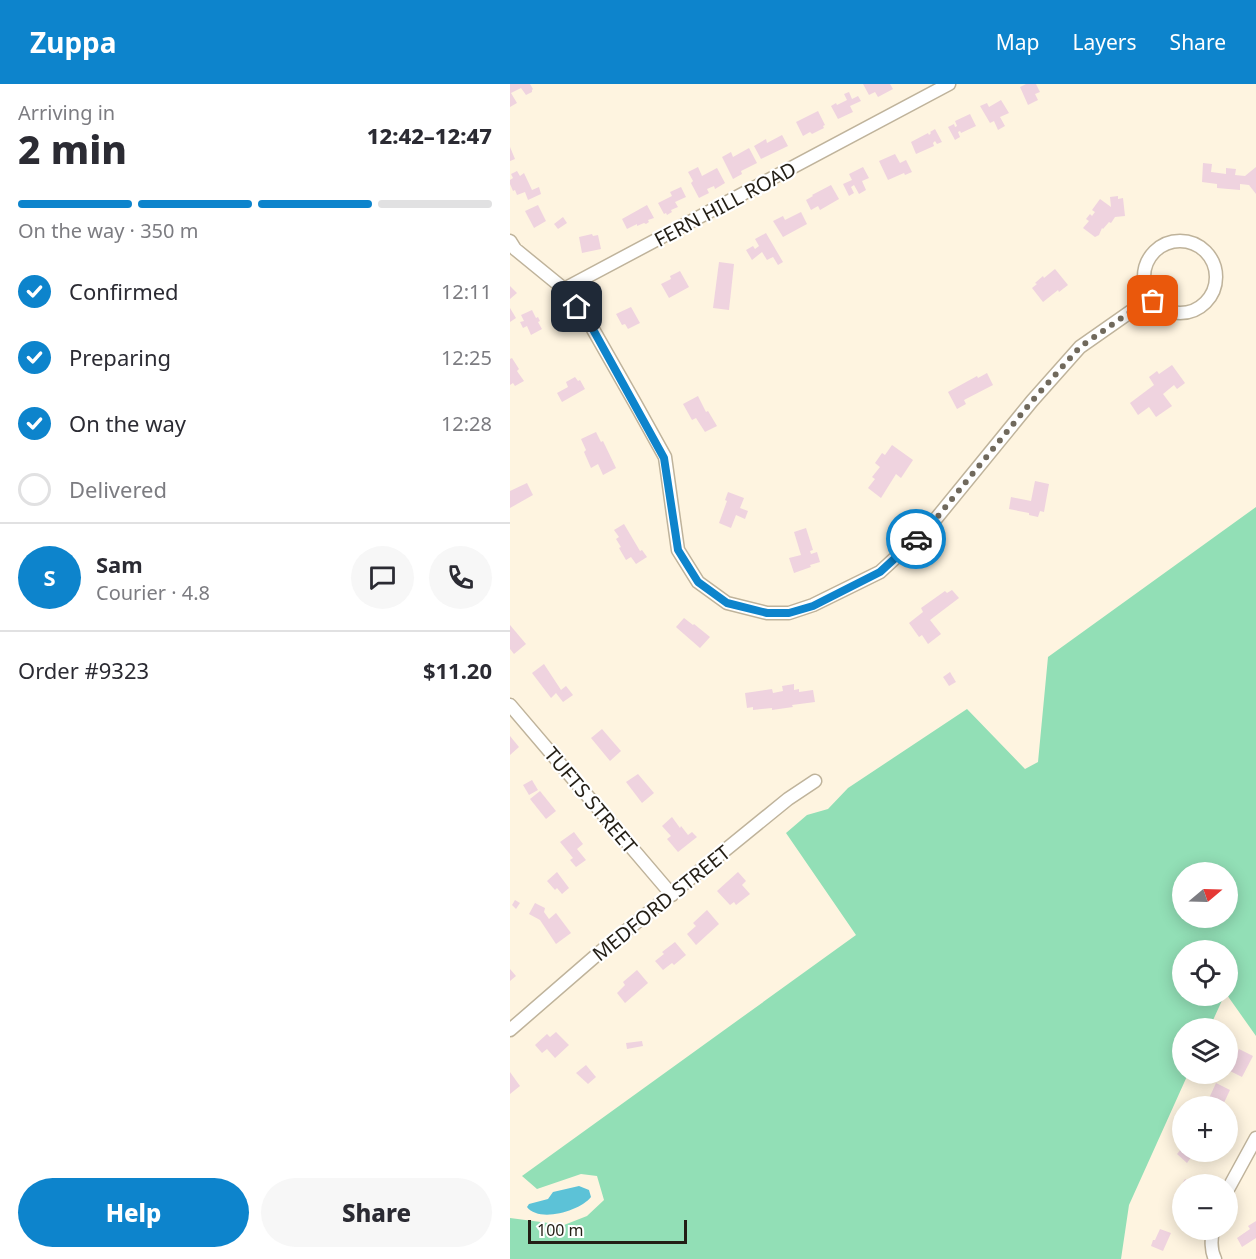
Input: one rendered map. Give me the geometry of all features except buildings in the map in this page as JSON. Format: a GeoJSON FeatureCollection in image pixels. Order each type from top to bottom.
{"type":"FeatureCollection","features":[{"type":"Feature","properties":{"kind":"street","name":"FERN HILL ROAD"},"geometry":{"type":"LineString","coordinates":[[564,289],[949,84]]}},
{"type":"Feature","properties":{"kind":"street"},"geometry":{"type":"LineString","coordinates":[[510,241],[515,249],[564,289],[590,324],[664,458],[678,550],[698,582],[727,603],[767,613],[789,613],[813,606],[880,572],[930,526],[1032,401],[1080,347],[1150,298]]}},
{"type":"Feature","properties":{"kind":"street"},"geometry":{"type":"LineString","coordinates":[[1171,241],[1188,241],[1200,246],[1210,256],[1216,268],[1216,284],[1211,296],[1203,305],[1192,311],[1175,313],[1160,307],[1150,298],[1144,282],[1144,270],[1149,258],[1160,246],[1171,241]]}},
{"type":"Feature","properties":{"kind":"street","name":"TUFTS STREET"},"geometry":{"type":"LineString","coordinates":[[510,705],[672,895]]}},
{"type":"Feature","properties":{"kind":"street","name":"MEDFORD STREET"},"geometry":{"type":"LineString","coordinates":[[510,1030],[600,952],[788,799],[815,781]]}},
{"type":"Feature","properties":{"kind":"street"},"geometry":{"type":"LineString","coordinates":[[1236,1174],[1256,1138]]}},
{"type":"Feature","properties":{"kind":"street"},"geometry":{"type":"LineString","coordinates":[[1212,1240],[1215,1259]]}},
{"type":"Feature","properties":{"kind":"green space"},"geometry":{"type":"Polygon","coordinates":[[[1256,507],[1256,1036],[1235,1006],[1238,1006],[1238,940],[1172,940],[1172,1006],[1219,1006],[1214,1018],[1172,1018],[1172,1084],[1183,1084],[1178,1096],[1172,1096],[1172,1110],[1129,1205],[1121,1259],[510,1259],[510,1218],[564,1225],[587,1216],[604,1200],[597,1176],[581,1174],[537,1189],[522,1176],[856,935],[786,833],[807,815],[828,809],[848,788],[967,709],[1025,769],[1038,762],[1048,657],[1256,507]]]}},
{"type":"Feature","properties":{"kind":"water"},"geometry":{"type":"Polygon","coordinates":[[[579,1186],[589,1190],[591,1197],[569,1211],[550,1215],[533,1212],[527,1207],[529,1204],[548,1199],[553,1192],[579,1186]]]}},
{"type":"Feature","properties":{"kind":"way so far"},"geometry":{"type":"LineString","coordinates":[[916,539],[930,526],[1032,401],[1080,347],[1150,298],[1153,301]]}},
{"type":"Feature","properties":{"kind":"route"},"geometry":{"type":"LineString","coordinates":[[577,307],[590,324],[664,458],[678,550],[698,582],[727,603],[767,613],[789,613],[813,606],[880,572],[916,539]]}}]}
